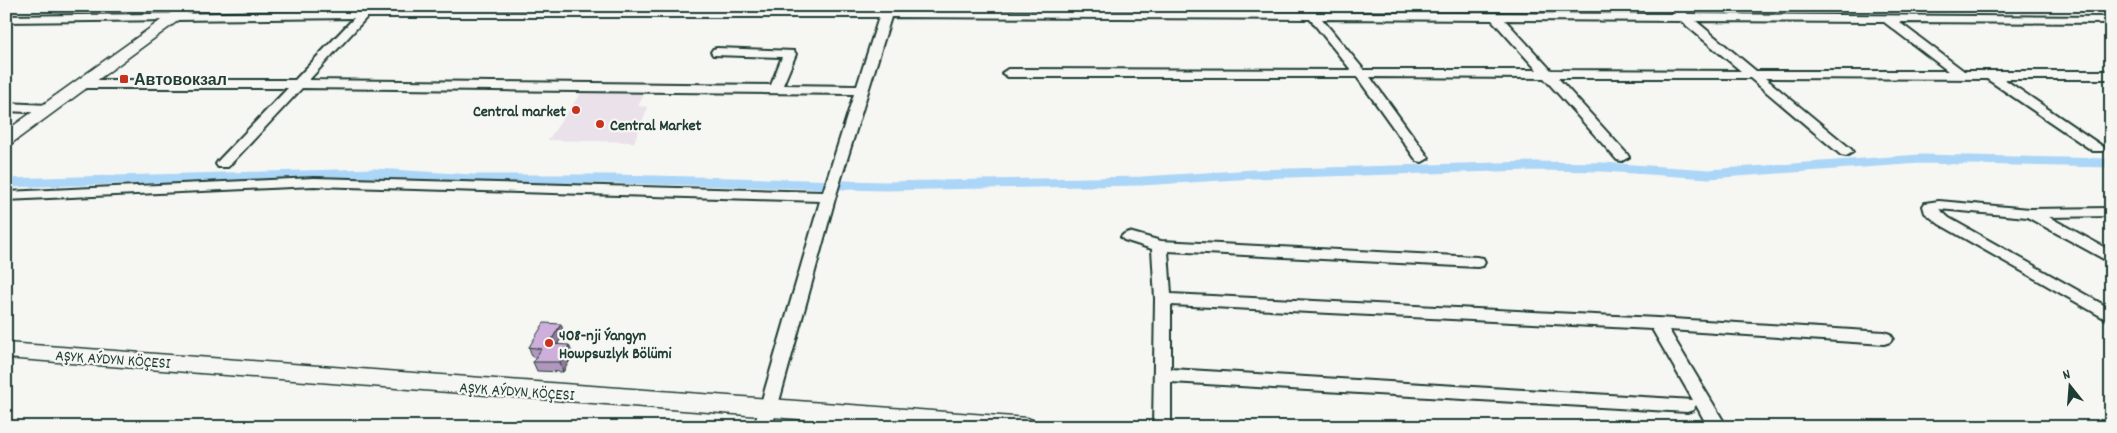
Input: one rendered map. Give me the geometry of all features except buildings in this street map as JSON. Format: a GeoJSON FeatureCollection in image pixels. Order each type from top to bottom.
{"type":"FeatureCollection","features":[{"type":"Feature","properties":{"kind":"main road"},"geometry":{"type":"LineString","coordinates":[[6,139],[191,6]]}},
{"type":"Feature","properties":{"kind":"main road","name":"AŞYK AÝDYN KÖÇESI"},"geometry":{"type":"LineString","coordinates":[[6,350],[765,417],[1027,427]]}},
{"type":"Feature","properties":{"kind":"street"},"geometry":{"type":"LineString","coordinates":[[1674,6],[1685,18],[1846,152]]}},
{"type":"Feature","properties":{"kind":"street"},"geometry":{"type":"LineString","coordinates":[[1840,6],[1854,18]]}},
{"type":"Feature","properties":{"kind":"street"},"geometry":{"type":"LineString","coordinates":[[2014,6],[2032,19]]}},
{"type":"Feature","properties":{"kind":"street"},"geometry":{"type":"LineString","coordinates":[[223,164],[300,84],[367,10]]}},
{"type":"Feature","properties":{"kind":"street"},"geometry":{"type":"LineString","coordinates":[[6,19],[367,10],[762,11],[886,14],[982,10],[1314,16],[2111,20]]}},
{"type":"Feature","properties":{"kind":"street"},"geometry":{"type":"LineString","coordinates":[[765,417],[829,196],[886,14]]}},
{"type":"Feature","properties":{"kind":"street"},"geometry":{"type":"LineString","coordinates":[[1314,16],[1360,73],[1422,158]]}},
{"type":"Feature","properties":{"kind":"street"},"geometry":{"type":"LineString","coordinates":[[1496,17],[1622,157]]}},
{"type":"Feature","properties":{"kind":"street"},"geometry":{"type":"LineString","coordinates":[[1886,19],[1960,74]]}},
{"type":"Feature","properties":{"kind":"street"},"geometry":{"type":"LineString","coordinates":[[717,52],[784,52],[790,54],[776,90]]}},
{"type":"Feature","properties":{"kind":"street"},"geometry":{"type":"LineString","coordinates":[[1008,73],[2111,75]]}},
{"type":"Feature","properties":{"kind":"street"},"geometry":{"type":"LineString","coordinates":[[1990,75],[2098,148]]}},
{"type":"Feature","properties":{"kind":"street"},"geometry":{"type":"LineString","coordinates":[[84,84],[300,84],[863,90]]}},
{"type":"Feature","properties":{"kind":"street"},"geometry":{"type":"LineString","coordinates":[[6,108],[48,110]]}},
{"type":"Feature","properties":{"kind":"street"},"geometry":{"type":"LineString","coordinates":[[6,196],[314,182],[829,196]]}},
{"type":"Feature","properties":{"kind":"street"},"geometry":{"type":"LineString","coordinates":[[2111,212],[2030,213],[1939,204],[1930,206],[1930,210],[1944,221],[2111,316]]}},
{"type":"Feature","properties":{"kind":"street"},"geometry":{"type":"LineString","coordinates":[[2030,213],[2111,258]]}},
{"type":"Feature","properties":{"kind":"street"},"geometry":{"type":"LineString","coordinates":[[1129,237],[1160,246],[1477,262]]}},
{"type":"Feature","properties":{"kind":"street"},"geometry":{"type":"LineString","coordinates":[[1160,246],[1163,299],[1162,427]]}},
{"type":"Feature","properties":{"kind":"street"},"geometry":{"type":"LineString","coordinates":[[1163,299],[1657,324],[1884,338]]}},
{"type":"Feature","properties":{"kind":"street"},"geometry":{"type":"LineString","coordinates":[[1657,324],[1718,427]]}},
{"type":"Feature","properties":{"kind":"street"},"geometry":{"type":"LineString","coordinates":[[1163,375],[1687,405]]}},
{"type":"Feature","properties":{"kind":"shaded area","name":"Central Market"},"geometry":{"type":"Polygon","coordinates":[[[583,90],[646,91],[638,106],[648,107],[634,142],[548,140],[583,90]]]}},
{"type":"Feature","properties":{"kind":"waterway"},"geometry":{"type":"LineString","coordinates":[[6,183],[375,173],[473,179],[614,179],[885,186],[1142,181],[1254,174],[1536,166],[1603,167],[1709,174],[1920,159],[2111,163]]}},
{"type":"Feature","properties":{"kind":"place","name":"Автовокзал"},"geometry":{"type":"Point","coordinates":[124,79]}},
{"type":"Feature","properties":{"kind":"place","name":"Central market"},"geometry":{"type":"Point","coordinates":[576,110]}},
{"type":"Feature","properties":{"kind":"place","name":"Central Market"},"geometry":{"type":"Point","coordinates":[600,124]}},
{"type":"Feature","properties":{"kind":"place","name":"408-nji Ýangyn Howpsuzlyk Bölümi"},"geometry":{"type":"Point","coordinates":[549,343]}}]}
